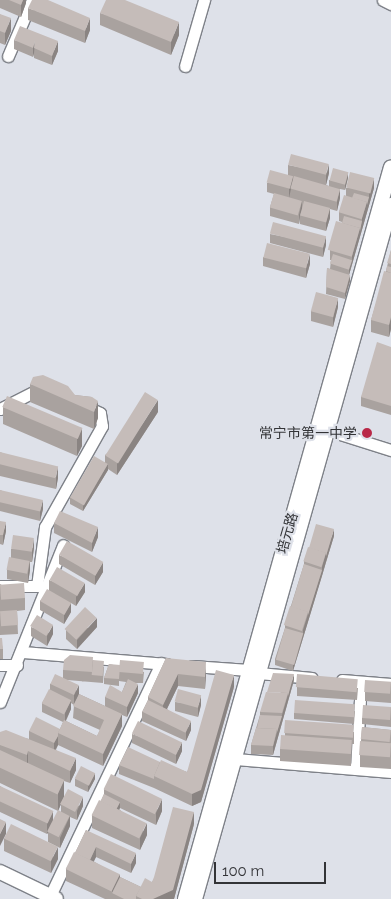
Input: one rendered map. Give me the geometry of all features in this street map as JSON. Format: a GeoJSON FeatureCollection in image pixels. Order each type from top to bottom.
{"type":"FeatureCollection","features":[{"type":"Feature","properties":{"kind":"main road","name":"培元路"},"geometry":{"type":"LineString","coordinates":[[195,899],[234,759],[254,672],[391,167]]}},
{"type":"Feature","properties":{"kind":"main road","name":"培元路"},"geometry":{"type":"LineString","coordinates":[[185,899],[327,430],[391,205]]}},
{"type":"Feature","properties":{"kind":"main road"},"geometry":{"type":"LineString","coordinates":[[0,872],[53,898]]}},
{"type":"Feature","properties":{"kind":"main road"},"geometry":{"type":"LineString","coordinates":[[0,882],[35,899]]}},
{"type":"Feature","properties":{"kind":"street"},"geometry":{"type":"LineString","coordinates":[[8,56],[32,0]]}},
{"type":"Feature","properties":{"kind":"street"},"geometry":{"type":"LineString","coordinates":[[185,66],[204,0]]}},
{"type":"Feature","properties":{"kind":"street"},"geometry":{"type":"LineString","coordinates":[[383,0],[391,4]]}},
{"type":"Feature","properties":{"kind":"street"},"geometry":{"type":"LineString","coordinates":[[0,409],[38,388],[55,392]]}},
{"type":"Feature","properties":{"kind":"street"},"geometry":{"type":"LineString","coordinates":[[0,586],[37,586],[45,527],[102,426],[100,413],[73,401]]}},
{"type":"Feature","properties":{"kind":"street"},"geometry":{"type":"LineString","coordinates":[[327,430],[391,450]]}},
{"type":"Feature","properties":{"kind":"street"},"geometry":{"type":"LineString","coordinates":[[0,702],[23,652],[64,545]]}},
{"type":"Feature","properties":{"kind":"street"},"geometry":{"type":"LineString","coordinates":[[23,652],[391,684]]}},
{"type":"Feature","properties":{"kind":"street"},"geometry":{"type":"LineString","coordinates":[[53,898],[161,663]]}},
{"type":"Feature","properties":{"kind":"street"},"geometry":{"type":"LineString","coordinates":[[0,665],[17,665]]}},
{"type":"Feature","properties":{"kind":"street"},"geometry":{"type":"LineString","coordinates":[[356,769],[361,682]]}},
{"type":"Feature","properties":{"kind":"street"},"geometry":{"type":"LineString","coordinates":[[234,759],[391,772]]}},
{"type":"Feature","properties":{"kind":"building"},"geometry":{"type":"Polygon","coordinates":[[[9,0],[23,0],[21,5],[9,0]]]}},
{"type":"Feature","properties":{"kind":"building"},"geometry":{"type":"Polygon","coordinates":[[[32,0],[48,0],[90,18],[85,31],[28,8],[32,0]]]}},
{"type":"Feature","properties":{"kind":"building"},"geometry":{"type":"Polygon","coordinates":[[[106,0],[125,0],[179,22],[171,42],[100,13],[106,0]]]}},
{"type":"Feature","properties":{"kind":"building"},"geometry":{"type":"Polygon","coordinates":[[[0,14],[11,18],[5,33],[0,31],[0,14]]]}},
{"type":"Feature","properties":{"kind":"building"},"geometry":{"type":"Polygon","coordinates":[[[20,26],[58,41],[52,56],[34,48],[35,41],[33,48],[14,40],[20,26]]]}},
{"type":"Feature","properties":{"kind":"building"},"geometry":{"type":"Polygon","coordinates":[[[291,154],[329,164],[326,175],[288,165],[291,154]]]}},
{"type":"Feature","properties":{"kind":"building"},"geometry":{"type":"Polygon","coordinates":[[[333,168],[348,172],[345,185],[330,181],[333,168]]]}},
{"type":"Feature","properties":{"kind":"building"},"geometry":{"type":"Polygon","coordinates":[[[270,170],[293,176],[290,189],[267,183],[270,170]]]}},
{"type":"Feature","properties":{"kind":"building"},"geometry":{"type":"Polygon","coordinates":[[[350,172],[374,178],[370,194],[346,188],[350,172]]]}},
{"type":"Feature","properties":{"kind":"building"},"geometry":{"type":"Polygon","coordinates":[[[294,176],[340,189],[337,202],[290,188],[294,176]]]}},
{"type":"Feature","properties":{"kind":"building"},"geometry":{"type":"Polygon","coordinates":[[[274,193],[302,201],[298,215],[270,207],[274,193]]]}},
{"type":"Feature","properties":{"kind":"building"},"geometry":{"type":"Polygon","coordinates":[[[354,193],[369,197],[367,205],[367,202],[352,198],[354,193]]]}},
{"type":"Feature","properties":{"kind":"building"},"geometry":{"type":"Polygon","coordinates":[[[344,195],[367,202],[362,219],[339,212],[344,195]]]}},
{"type":"Feature","properties":{"kind":"building"},"geometry":{"type":"Polygon","coordinates":[[[304,201],[330,208],[326,222],[300,215],[304,201]]]}},
{"type":"Feature","properties":{"kind":"building"},"geometry":{"type":"Polygon","coordinates":[[[344,216],[362,221],[360,231],[360,228],[342,223],[344,216]]]}},
{"type":"Feature","properties":{"kind":"building"},"geometry":{"type":"Polygon","coordinates":[[[336,221],[360,228],[352,257],[328,250],[336,221]]]}},
{"type":"Feature","properties":{"kind":"building"},"geometry":{"type":"Polygon","coordinates":[[[273,222],[326,236],[323,248],[270,234],[273,222]]]}},
{"type":"Feature","properties":{"kind":"building"},"geometry":{"type":"Polygon","coordinates":[[[267,243],[310,254],[306,268],[263,258],[267,243]]]}},
{"type":"Feature","properties":{"kind":"building"},"geometry":{"type":"Polygon","coordinates":[[[391,250],[391,264],[387,263],[391,250]]]}},
{"type":"Feature","properties":{"kind":"building"},"geometry":{"type":"Polygon","coordinates":[[[333,254],[352,260],[349,270],[330,264],[333,254]]]}},
{"type":"Feature","properties":{"kind":"building"},"geometry":{"type":"Polygon","coordinates":[[[387,266],[391,267],[391,273],[386,271],[387,266]]]}},
{"type":"Feature","properties":{"kind":"building"},"geometry":{"type":"Polygon","coordinates":[[[327,268],[350,275],[345,293],[326,287],[327,268]]]}},
{"type":"Feature","properties":{"kind":"building"},"geometry":{"type":"Polygon","coordinates":[[[384,271],[391,273],[391,317],[389,325],[371,320],[384,271]]]}},
{"type":"Feature","properties":{"kind":"building"},"geometry":{"type":"Polygon","coordinates":[[[316,292],[338,298],[333,317],[311,311],[316,292]]]}},
{"type":"Feature","properties":{"kind":"building"},"geometry":{"type":"Polygon","coordinates":[[[377,342],[391,347],[391,406],[361,397],[377,342]]]}},
{"type":"Feature","properties":{"kind":"building"},"geometry":{"type":"Polygon","coordinates":[[[43,375],[68,386],[75,395],[92,397],[98,401],[94,412],[30,384],[33,377],[43,375]]]}},
{"type":"Feature","properties":{"kind":"building"},"geometry":{"type":"Polygon","coordinates":[[[145,392],[158,400],[118,464],[105,456],[145,392]]]}},
{"type":"Feature","properties":{"kind":"building"},"geometry":{"type":"Polygon","coordinates":[[[7,396],[82,428],[78,439],[2,407],[7,396]]]}},
{"type":"Feature","properties":{"kind":"building"},"geometry":{"type":"Polygon","coordinates":[[[0,452],[58,467],[55,478],[0,464],[0,452]]]}},
{"type":"Feature","properties":{"kind":"building"},"geometry":{"type":"Polygon","coordinates":[[[94,456],[108,464],[84,506],[70,498],[94,456]]]}},
{"type":"Feature","properties":{"kind":"building"},"geometry":{"type":"Polygon","coordinates":[[[0,490],[43,500],[40,512],[0,502],[0,490]]]}},
{"type":"Feature","properties":{"kind":"building"},"geometry":{"type":"Polygon","coordinates":[[[60,511],[98,527],[92,543],[54,523],[60,511]]]}},
{"type":"Feature","properties":{"kind":"building"},"geometry":{"type":"Polygon","coordinates":[[[0,521],[6,522],[3,535],[0,535],[0,521]]]}},
{"type":"Feature","properties":{"kind":"building"},"geometry":{"type":"Polygon","coordinates":[[[316,524],[334,529],[326,556],[326,553],[309,548],[316,524]]]}},
{"type":"Feature","properties":{"kind":"building"},"geometry":{"type":"Polygon","coordinates":[[[13,535],[34,538],[32,552],[11,549],[13,535]]]}},
{"type":"Feature","properties":{"kind":"building"},"geometry":{"type":"Polygon","coordinates":[[[67,541],[103,562],[95,576],[59,555],[67,541]]]}},
{"type":"Feature","properties":{"kind":"building"},"geometry":{"type":"Polygon","coordinates":[[[308,547],[326,553],[321,567],[303,561],[308,547]]]}},
{"type":"Feature","properties":{"kind":"building"},"geometry":{"type":"Polygon","coordinates":[[[9,557],[30,561],[27,574],[7,570],[9,557]]]}},
{"type":"Feature","properties":{"kind":"building"},"geometry":{"type":"Polygon","coordinates":[[[304,564],[322,570],[308,615],[308,612],[291,607],[304,564]]]}},
{"type":"Feature","properties":{"kind":"building"},"geometry":{"type":"Polygon","coordinates":[[[57,567],[85,583],[77,596],[50,580],[57,567]]]}},
{"type":"Feature","properties":{"kind":"building"},"geometry":{"type":"Polygon","coordinates":[[[24,583],[25,598],[1,600],[0,585],[24,583]]]}},
{"type":"Feature","properties":{"kind":"building"},"geometry":{"type":"Polygon","coordinates":[[[47,589],[71,603],[64,615],[40,601],[47,589]]]}},
{"type":"Feature","properties":{"kind":"building"},"geometry":{"type":"Polygon","coordinates":[[[290,606],[308,612],[302,631],[284,625],[290,606]]]}},
{"type":"Feature","properties":{"kind":"building"},"geometry":{"type":"Polygon","coordinates":[[[85,607],[97,618],[76,640],[65,629],[85,607]]]}},
{"type":"Feature","properties":{"kind":"building"},"geometry":{"type":"Polygon","coordinates":[[[17,610],[18,625],[1,626],[0,611],[17,610]]]}},
{"type":"Feature","properties":{"kind":"building"},"geometry":{"type":"Polygon","coordinates":[[[37,615],[53,625],[46,636],[30,626],[37,615]]]}},
{"type":"Feature","properties":{"kind":"building"},"geometry":{"type":"Polygon","coordinates":[[[285,628],[303,633],[294,665],[276,660],[285,628]]]}},
{"type":"Feature","properties":{"kind":"building"},"geometry":{"type":"Polygon","coordinates":[[[0,638],[2,638],[3,649],[0,649],[0,638]]]}},
{"type":"Feature","properties":{"kind":"building"},"geometry":{"type":"Polygon","coordinates":[[[70,655],[93,657],[92,672],[63,670],[64,660],[70,655]]]}},
{"type":"Feature","properties":{"kind":"building"},"geometry":{"type":"Polygon","coordinates":[[[166,658],[206,662],[205,677],[178,674],[163,705],[148,697],[166,658]]]}},
{"type":"Feature","properties":{"kind":"building"},"geometry":{"type":"Polygon","coordinates":[[[93,660],[104,661],[103,676],[92,675],[93,660]]]}},
{"type":"Feature","properties":{"kind":"building"},"geometry":{"type":"Polygon","coordinates":[[[120,660],[144,662],[143,674],[119,672],[120,660]]]}},
{"type":"Feature","properties":{"kind":"building"},"geometry":{"type":"Polygon","coordinates":[[[109,664],[120,665],[119,679],[104,678],[109,664]]]}},
{"type":"Feature","properties":{"kind":"building"},"geometry":{"type":"Polygon","coordinates":[[[216,670],[234,675],[201,790],[192,794],[154,776],[161,760],[187,772],[216,670]]]}},
{"type":"Feature","properties":{"kind":"building"},"geometry":{"type":"Polygon","coordinates":[[[273,673],[294,674],[288,696],[288,693],[267,692],[273,673]]]}},
{"type":"Feature","properties":{"kind":"building"},"geometry":{"type":"Polygon","coordinates":[[[55,674],[79,685],[74,695],[50,684],[55,674]]]}},
{"type":"Feature","properties":{"kind":"building"},"geometry":{"type":"Polygon","coordinates":[[[297,674],[358,679],[357,692],[296,687],[297,674]]]}},
{"type":"Feature","properties":{"kind":"building"},"geometry":{"type":"Polygon","coordinates":[[[128,679],[138,684],[127,707],[105,697],[110,685],[122,692],[128,679]]]}},
{"type":"Feature","properties":{"kind":"building"},"geometry":{"type":"Polygon","coordinates":[[[365,680],[391,682],[390,694],[364,692],[365,680]]]}},
{"type":"Feature","properties":{"kind":"building"},"geometry":{"type":"Polygon","coordinates":[[[49,689],[71,700],[64,715],[42,703],[49,689]]]}},
{"type":"Feature","properties":{"kind":"building"},"geometry":{"type":"Polygon","coordinates":[[[178,689],[201,695],[198,708],[175,702],[178,689]]]}},
{"type":"Feature","properties":{"kind":"building"},"geometry":{"type":"Polygon","coordinates":[[[266,692],[288,693],[282,713],[260,712],[266,692]]]}},
{"type":"Feature","properties":{"kind":"building"},"geometry":{"type":"Polygon","coordinates":[[[79,694],[122,714],[103,754],[58,733],[64,720],[97,736],[104,720],[73,706],[79,694]]]}},
{"type":"Feature","properties":{"kind":"building"},"geometry":{"type":"Polygon","coordinates":[[[148,700],[191,721],[185,733],[142,712],[148,700]]]}},
{"type":"Feature","properties":{"kind":"building"},"geometry":{"type":"Polygon","coordinates":[[[295,700],[355,704],[354,717],[294,713],[295,700]]]}},
{"type":"Feature","properties":{"kind":"building"},"geometry":{"type":"Polygon","coordinates":[[[363,705],[391,707],[390,720],[362,718],[363,705]]]}},
{"type":"Feature","properties":{"kind":"building"},"geometry":{"type":"Polygon","coordinates":[[[260,715],[282,716],[277,732],[277,729],[257,728],[260,715]]]}},
{"type":"Feature","properties":{"kind":"building"},"geometry":{"type":"Polygon","coordinates":[[[36,717],[60,729],[54,743],[29,731],[36,717]]]}},
{"type":"Feature","properties":{"kind":"building"},"geometry":{"type":"Polygon","coordinates":[[[285,720],[354,725],[353,738],[284,733],[285,720]]]}},
{"type":"Feature","properties":{"kind":"building"},"geometry":{"type":"Polygon","coordinates":[[[138,721],[182,742],[176,755],[132,734],[138,721]]]}},
{"type":"Feature","properties":{"kind":"building"},"geometry":{"type":"Polygon","coordinates":[[[362,727],[391,730],[390,742],[361,739],[362,727]]]}},
{"type":"Feature","properties":{"kind":"building"},"geometry":{"type":"Polygon","coordinates":[[[256,728],[277,729],[273,746],[251,745],[256,728]]]}},
{"type":"Feature","properties":{"kind":"building"},"geometry":{"type":"Polygon","coordinates":[[[6,730],[76,758],[70,771],[28,751],[27,755],[0,745],[0,732],[6,730]]]}},
{"type":"Feature","properties":{"kind":"building"},"geometry":{"type":"Polygon","coordinates":[[[281,735],[352,740],[351,754],[280,749],[281,735]]]}},
{"type":"Feature","properties":{"kind":"building"},"geometry":{"type":"Polygon","coordinates":[[[360,741],[391,743],[390,757],[359,755],[360,741]]]}},
{"type":"Feature","properties":{"kind":"building"},"geometry":{"type":"Polygon","coordinates":[[[128,747],[160,762],[154,779],[119,765],[128,747]]]}},
{"type":"Feature","properties":{"kind":"building"},"geometry":{"type":"Polygon","coordinates":[[[0,750],[64,780],[58,795],[0,768],[0,750]]]}},
{"type":"Feature","properties":{"kind":"building"},"geometry":{"type":"Polygon","coordinates":[[[81,766],[95,773],[89,786],[75,778],[81,766]]]}},
{"type":"Feature","properties":{"kind":"building"},"geometry":{"type":"Polygon","coordinates":[[[111,774],[162,799],[155,814],[104,789],[111,774]]]}},
{"type":"Feature","properties":{"kind":"building"},"geometry":{"type":"Polygon","coordinates":[[[0,786],[53,811],[48,824],[0,801],[0,786]]]}},
{"type":"Feature","properties":{"kind":"building"},"geometry":{"type":"Polygon","coordinates":[[[68,789],[83,797],[75,812],[60,804],[68,789]]]}},
{"type":"Feature","properties":{"kind":"building"},"geometry":{"type":"Polygon","coordinates":[[[104,794],[120,802],[116,809],[100,801],[104,794]]]}},
{"type":"Feature","properties":{"kind":"building"},"geometry":{"type":"Polygon","coordinates":[[[99,800],[147,823],[139,839],[92,815],[99,800]]]}},
{"type":"Feature","properties":{"kind":"building"},"geometry":{"type":"Polygon","coordinates":[[[173,807],[194,812],[173,890],[153,899],[142,899],[136,896],[145,878],[152,882],[173,807]]]}},
{"type":"Feature","properties":{"kind":"building"},"geometry":{"type":"Polygon","coordinates":[[[58,810],[70,816],[59,837],[47,831],[58,810]]]}},
{"type":"Feature","properties":{"kind":"building"},"geometry":{"type":"Polygon","coordinates":[[[0,819],[6,822],[0,834],[0,819]]]}},
{"type":"Feature","properties":{"kind":"building"},"geometry":{"type":"Polygon","coordinates":[[[11,824],[58,847],[51,861],[4,838],[11,824]]]}},
{"type":"Feature","properties":{"kind":"building"},"geometry":{"type":"Polygon","coordinates":[[[86,830],[136,853],[131,864],[96,847],[90,860],[75,853],[86,830]]]}},
{"type":"Feature","properties":{"kind":"building"},"geometry":{"type":"Polygon","coordinates":[[[74,852],[120,874],[112,891],[66,869],[74,852]]]}},
{"type":"Feature","properties":{"kind":"building"},"geometry":{"type":"Polygon","coordinates":[[[120,877],[141,887],[136,899],[124,899],[112,893],[120,877]]]}},
{"type":"Feature","properties":{"kind":"place","name":"常宁市第一中学"},"geometry":{"type":"Point","coordinates":[367,433]}}]}
